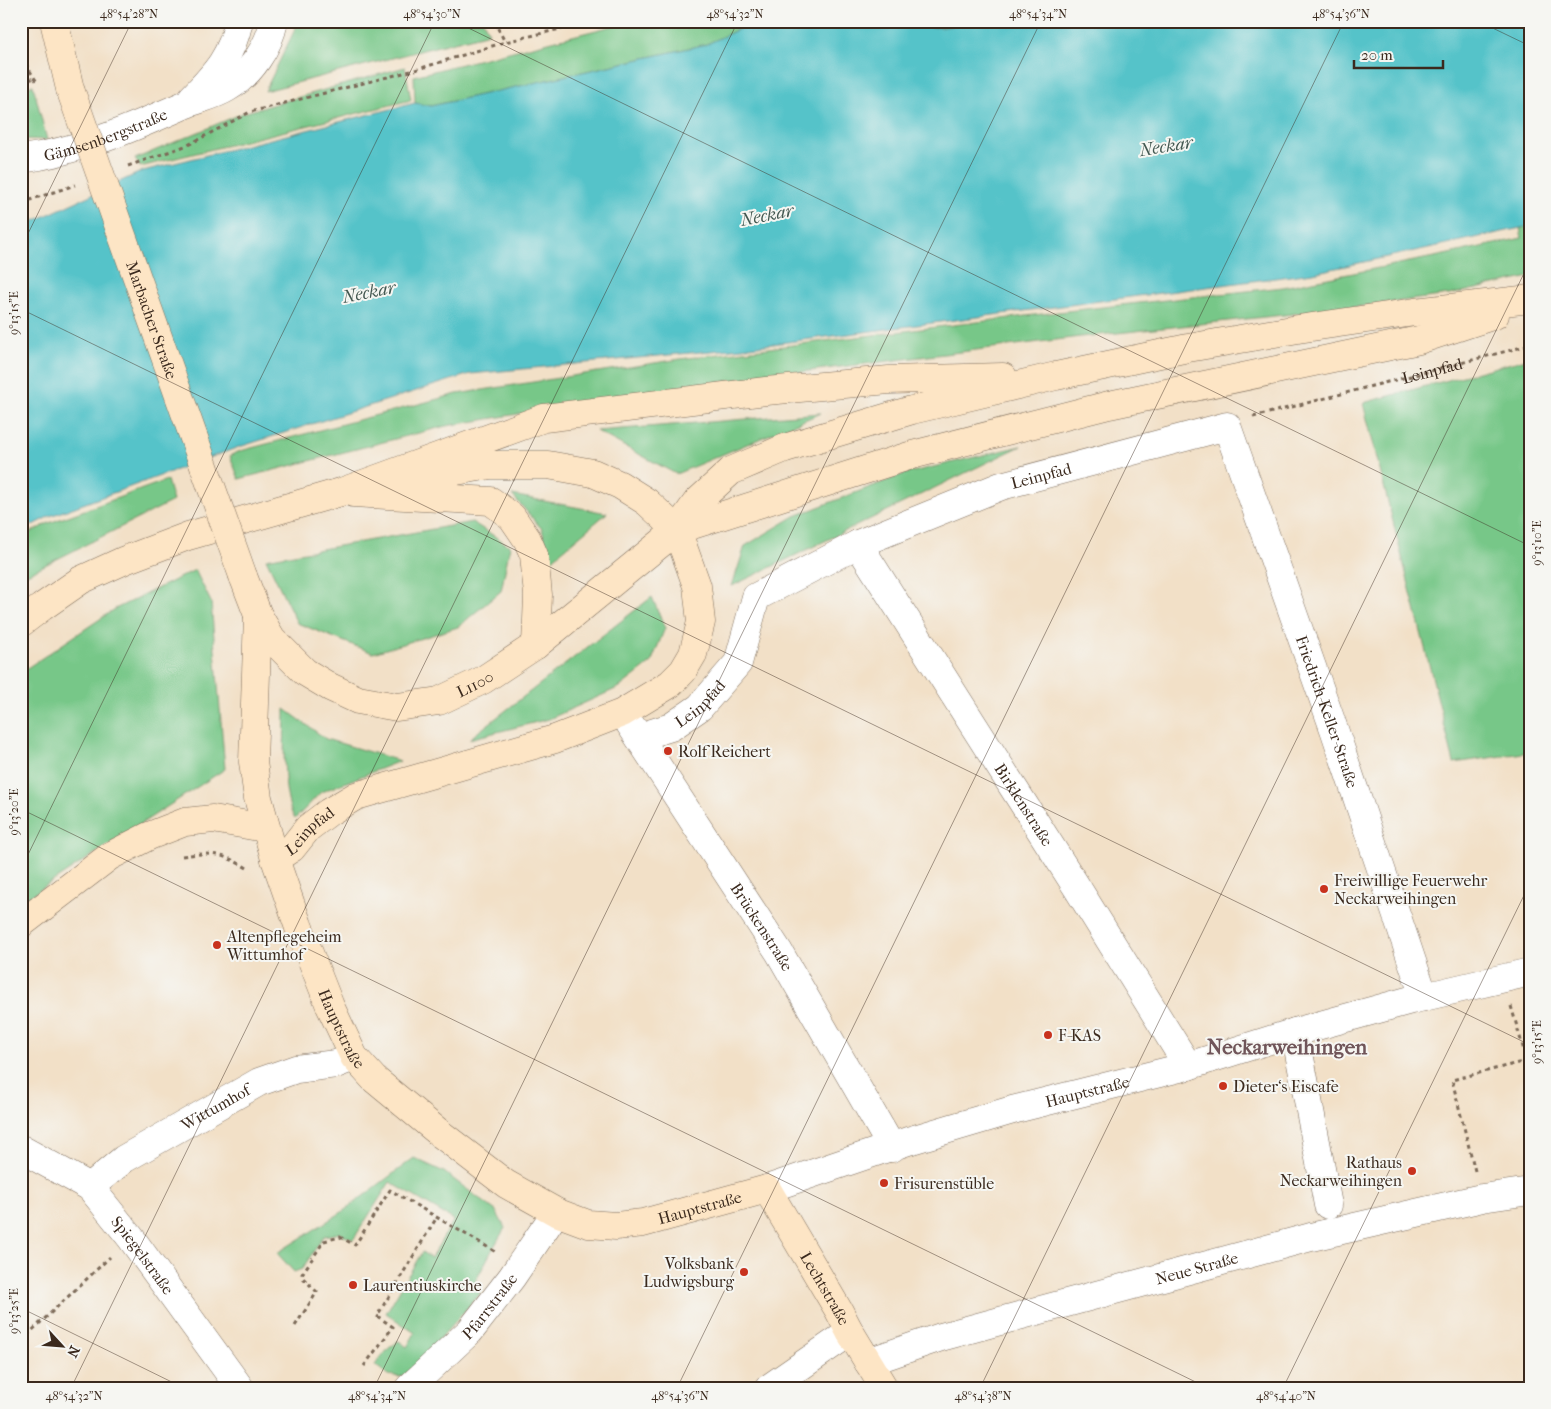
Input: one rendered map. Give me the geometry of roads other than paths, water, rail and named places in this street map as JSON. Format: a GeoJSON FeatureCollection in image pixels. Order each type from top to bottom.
{"type":"FeatureCollection","features":[{"type":"Feature","properties":{"kind":"main road","name":"Marbacher Straße"},"geometry":{"type":"LineString","coordinates":[[54,21],[70,89],[258,616]]}},
{"type":"Feature","properties":{"kind":"main road"},"geometry":{"type":"LineString","coordinates":[[677,530],[696,502],[730,471],[785,448],[912,410],[1056,376],[1188,348],[1298,329],[1415,312],[1530,299]]}},
{"type":"Feature","properties":{"kind":"main road"},"geometry":{"type":"LineString","coordinates":[[677,530],[912,455],[1109,405],[1419,340],[1530,303]]}},
{"type":"Feature","properties":{"kind":"main road"},"geometry":{"type":"LineString","coordinates":[[21,623],[42,606],[81,580],[125,560],[188,536],[341,492],[544,418],[766,391],[889,380],[1056,376]]}},
{"type":"Feature","properties":{"kind":"main road"},"geometry":{"type":"LineString","coordinates":[[341,492],[490,465],[548,465],[593,473],[620,485],[647,502],[677,530]]}},
{"type":"Feature","properties":{"kind":"main road"},"geometry":{"type":"LineString","coordinates":[[341,492],[491,501],[512,517],[534,555],[538,595],[536,645]]}},
{"type":"Feature","properties":{"kind":"main road","name":"L1100"},"geometry":{"type":"LineString","coordinates":[[258,616],[272,639],[305,672],[330,687],[358,700],[397,707],[439,701],[483,680],[536,645],[677,530]]}},
{"type":"Feature","properties":{"kind":"main road","name":"Leinpfad"},"geometry":{"type":"LineString","coordinates":[[275,859],[292,848],[308,828],[329,812],[356,796],[555,739],[611,717],[670,684],[683,670],[693,654],[701,622],[697,586],[677,530]]}},
{"type":"Feature","properties":{"kind":"main road","name":"Hauptstraße"},"geometry":{"type":"LineString","coordinates":[[258,616],[253,762],[258,798],[275,859],[330,1006],[354,1057],[374,1079],[499,1179],[556,1212],[588,1224],[616,1226],[643,1223],[766,1189]]}},
{"type":"Feature","properties":{"kind":"main road"},"geometry":{"type":"LineString","coordinates":[[21,924],[110,856],[149,836],[185,822],[213,819],[265,828]]}},
{"type":"Feature","properties":{"kind":"main road","name":"Lechtstraße"},"geometry":{"type":"LineString","coordinates":[[766,1189],[884,1388]]}},
{"type":"Feature","properties":{"kind":"street","name":"Gämsenbergstraße"},"geometry":{"type":"LineString","coordinates":[[186,105],[215,75],[229,54],[240,21]]}},
{"type":"Feature","properties":{"kind":"street","name":"Gämsenbergstraße"},"geometry":{"type":"LineString","coordinates":[[21,159],[55,154],[151,121],[227,88],[245,74],[268,41],[274,21]]}},
{"type":"Feature","properties":{"kind":"street","name":"Leinpfad"},"geometry":{"type":"LineString","coordinates":[[639,737],[671,727],[700,707],[738,663],[756,597],[858,544],[1001,486],[1227,426]]}},
{"type":"Feature","properties":{"kind":"street","name":"Friedrich-Keller-Straße"},"geometry":{"type":"LineString","coordinates":[[1227,426],[1335,732],[1424,997]]}},
{"type":"Feature","properties":{"kind":"street","name":"Birklenstraße"},"geometry":{"type":"LineString","coordinates":[[858,544],[1076,886],[1188,1066]]}},
{"type":"Feature","properties":{"kind":"street","name":"Brückenstraße"},"geometry":{"type":"LineString","coordinates":[[611,717],[639,737],[779,952],[892,1148]]}},
{"type":"Feature","properties":{"kind":"street","name":"Hauptstraße"},"geometry":{"type":"LineString","coordinates":[[766,1189],[1016,1110],[1188,1066],[1295,1032],[1424,997],[1530,972]]}},
{"type":"Feature","properties":{"kind":"street"},"geometry":{"type":"LineString","coordinates":[[1295,1032],[1328,1205]]}},
{"type":"Feature","properties":{"kind":"street","name":"Wittumhof"},"geometry":{"type":"LineString","coordinates":[[90,1187],[124,1159],[259,1082],[296,1069],[336,1064],[354,1057]]}},
{"type":"Feature","properties":{"kind":"street","name":"Spiegelstraße"},"geometry":{"type":"LineString","coordinates":[[21,1149],[90,1187],[131,1238],[240,1388]]}},
{"type":"Feature","properties":{"kind":"street","name":"Neue Straße"},"geometry":{"type":"LineString","coordinates":[[868,1362],[941,1337],[1311,1237],[1482,1198],[1530,1191]]}},
{"type":"Feature","properties":{"kind":"street","name":"Pfarrstraße"},"geometry":{"type":"LineString","coordinates":[[408,1388],[470,1331],[512,1276],[556,1212]]}},
{"type":"Feature","properties":{"kind":"street"},"geometry":{"type":"LineString","coordinates":[[769,1388],[850,1332]]}},
{"type":"Feature","properties":{"kind":"water","name":"Neckar"},"geometry":{"type":"Polygon","coordinates":[[[756,21],[917,21],[936,27],[950,26],[969,21],[1530,21],[1530,226],[1313,273],[742,348],[470,374],[239,447],[50,516],[21,531],[21,227],[143,171],[415,103],[431,106],[707,44],[756,21]]]}},
{"type":"Feature","properties":{"kind":"place","name":"Rolf Reichert"},"geometry":{"type":"Point","coordinates":[668,751]}},
{"type":"Feature","properties":{"kind":"place","name":"Freiwillige Feuerwehr Neckarweihingen"},"geometry":{"type":"Point","coordinates":[1324,889]}},
{"type":"Feature","properties":{"kind":"place","name":"Altenpflegeheim Wittumhof"},"geometry":{"type":"Point","coordinates":[217,945]}},
{"type":"Feature","properties":{"kind":"place","name":"F-KAS"},"geometry":{"type":"Point","coordinates":[1048,1035]}},
{"type":"Feature","properties":{"kind":"place","name":"Dieter‘s Eiscafe"},"geometry":{"type":"Point","coordinates":[1223,1086]}},
{"type":"Feature","properties":{"kind":"place","name":"Rathaus Neckarweihingen"},"geometry":{"type":"Point","coordinates":[1412,1171]}},
{"type":"Feature","properties":{"kind":"place","name":"Frisurenstüble"},"geometry":{"type":"Point","coordinates":[884,1183]}},
{"type":"Feature","properties":{"kind":"place","name":"Volksbank Ludwigsburg"},"geometry":{"type":"Point","coordinates":[744,1272]}},
{"type":"Feature","properties":{"kind":"place","name":"Laurentiuskirche"},"geometry":{"type":"Point","coordinates":[353,1285]}},
{"type":"Feature","properties":{"kind":"district","name":"Neckarweihingen"},"geometry":{"type":"Point","coordinates":[1287,1047]}}]}
